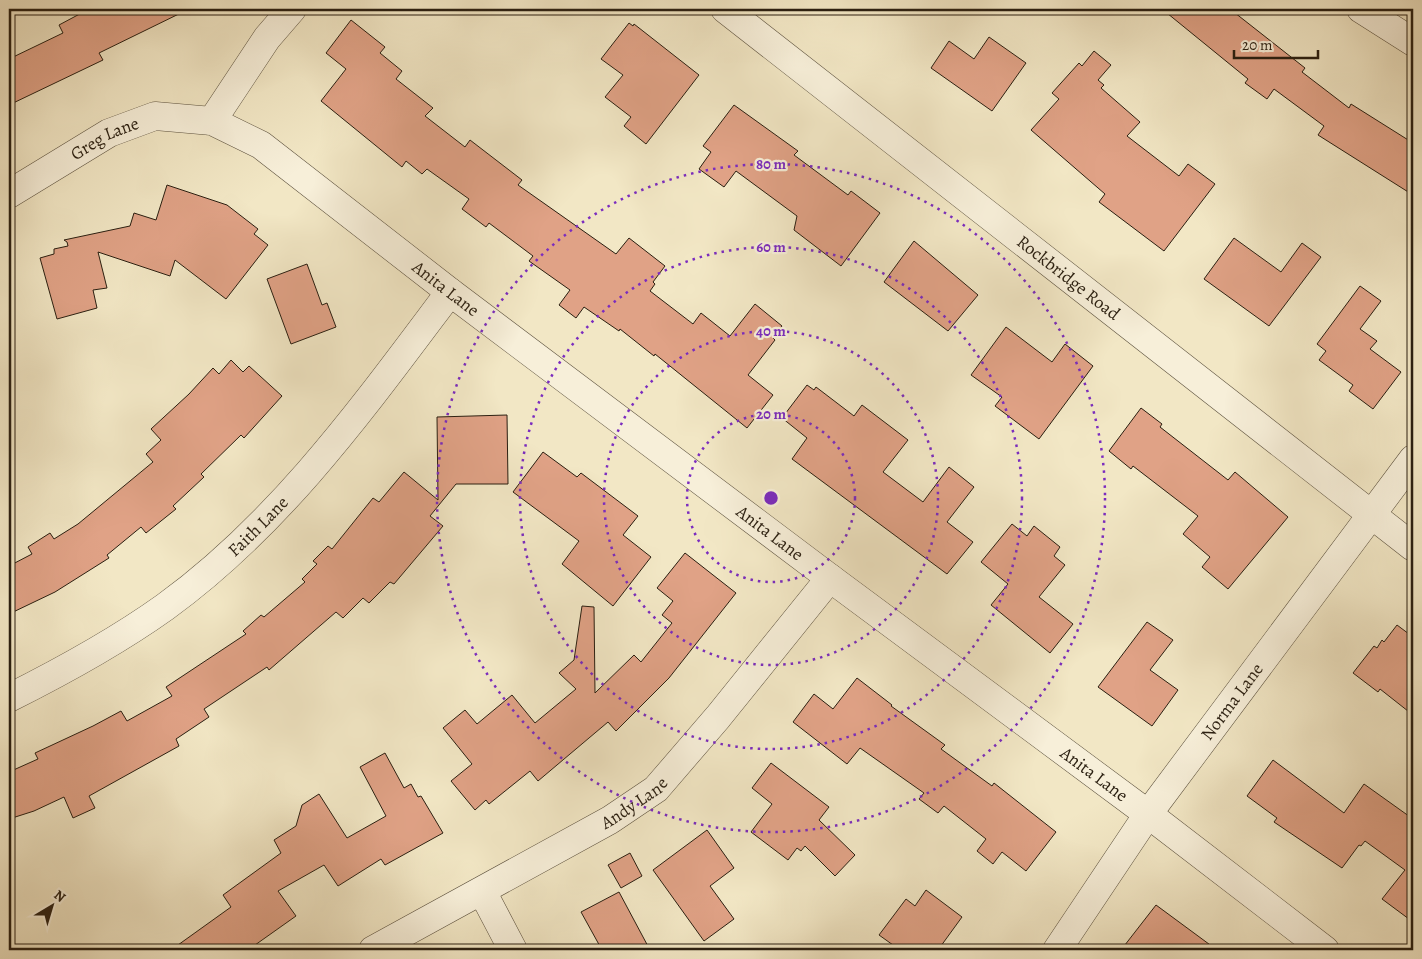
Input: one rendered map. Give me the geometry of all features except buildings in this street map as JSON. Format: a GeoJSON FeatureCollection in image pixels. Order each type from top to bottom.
{"type":"FeatureCollection","features":[{"type":"Feature","properties":{"kind":"street"},"geometry":{"type":"LineString","coordinates":[[212,121],[267,38],[292,9]]}},
{"type":"Feature","properties":{"kind":"street","name":"Rockbridge Road"},"geometry":{"type":"LineString","coordinates":[[725,9],[1413,547]]}},
{"type":"Feature","properties":{"kind":"street"},"geometry":{"type":"LineString","coordinates":[[1361,9],[1413,42]]}},
{"type":"Feature","properties":{"kind":"street","name":"Greg Lane"},"geometry":{"type":"LineString","coordinates":[[9,194],[109,133],[155,116],[212,121]]}},
{"type":"Feature","properties":{"kind":"street","name":"Anita Lane"},"geometry":{"type":"LineString","coordinates":[[212,121],[261,145],[450,292],[1148,814],[1325,950]]}},
{"type":"Feature","properties":{"kind":"street","name":"Faith Lane"},"geometry":{"type":"LineString","coordinates":[[9,698],[64,670],[120,636],[165,607],[215,567],[266,520],[343,434],[450,292]]}},
{"type":"Feature","properties":{"kind":"street","name":"Norma Lane"},"geometry":{"type":"LineString","coordinates":[[1057,950],[1148,814],[1413,458]]}},
{"type":"Feature","properties":{"kind":"street","name":"Andy Lane"},"geometry":{"type":"LineString","coordinates":[[373,950],[610,820],[656,789],[718,717],[830,578]]}},
{"type":"Feature","properties":{"kind":"street"},"geometry":{"type":"LineString","coordinates":[[482,890],[513,950]]}}]}
